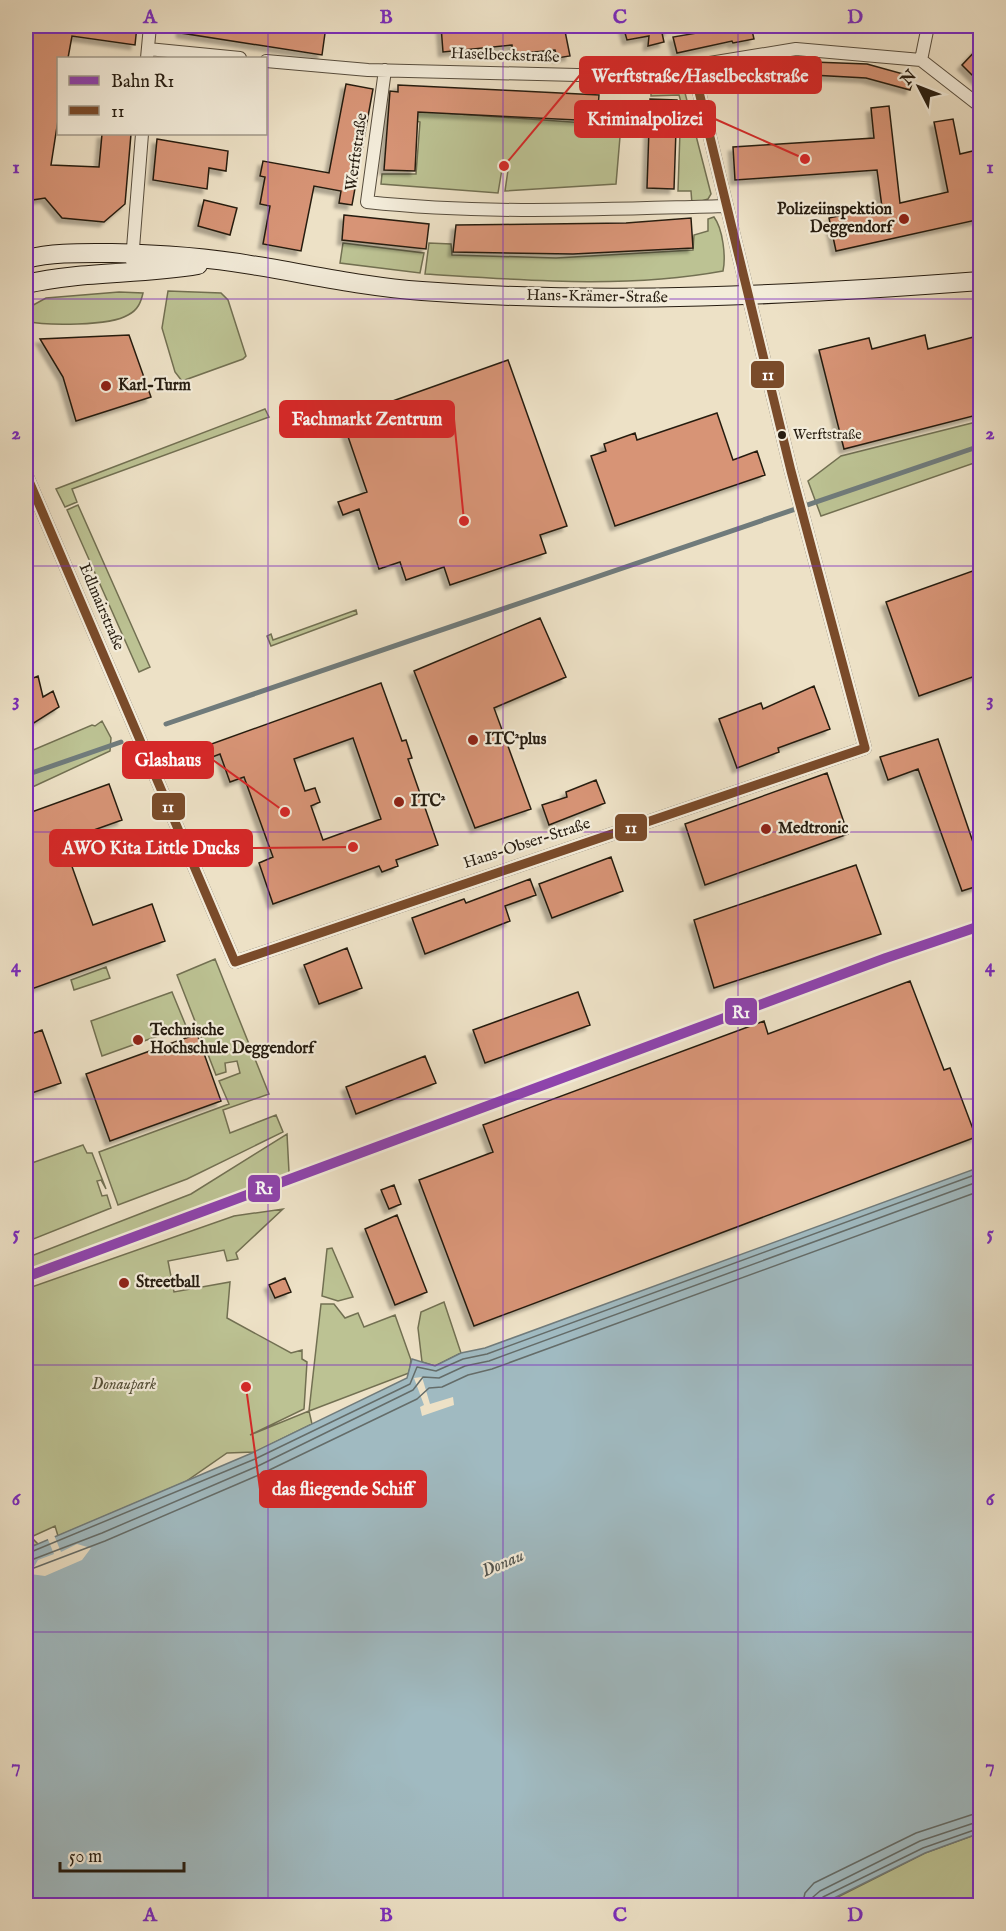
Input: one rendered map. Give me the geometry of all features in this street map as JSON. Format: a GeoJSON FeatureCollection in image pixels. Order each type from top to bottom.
{"type":"FeatureCollection","features":[{"type":"Feature","properties":{"kind":"main road"},"geometry":{"type":"LineString","coordinates":[[26,250],[47,254]]}},
{"type":"Feature","properties":{"kind":"main road","name":"Hans-Krämer-Straße"},"geometry":{"type":"LineString","coordinates":[[26,259],[47,254],[132,262],[248,264],[368,286],[463,294],[685,299],[748,293],[981,281]]}},
{"type":"Feature","properties":{"kind":"main road","name":"Hans-Krämer-Straße"},"geometry":{"type":"LineString","coordinates":[[26,284],[132,262]]}},
{"type":"Feature","properties":{"kind":"street"},"geometry":{"type":"LineString","coordinates":[[150,26],[148,54],[217,57]]}},
{"type":"Feature","properties":{"kind":"street"},"geometry":{"type":"LineString","coordinates":[[928,27],[921,60],[981,106]]}},
{"type":"Feature","properties":{"kind":"street","name":"Haselbeckstraße"},"geometry":{"type":"LineString","coordinates":[[267,61],[385,70],[577,75],[633,74],[693,67],[796,49],[921,60]]}},
{"type":"Feature","properties":{"kind":"street"},"geometry":{"type":"LineString","coordinates":[[693,67],[748,293]]}},
{"type":"Feature","properties":{"kind":"street","name":"Werftstraße"},"geometry":{"type":"LineString","coordinates":[[385,70],[367,202],[432,209],[497,210],[632,210],[727,206]]}},
{"type":"Feature","properties":{"kind":"street"},"geometry":{"type":"LineString","coordinates":[[132,262],[142,135]]}},
{"type":"Feature","properties":{"kind":"street","name":"Hans-Obser-Straße"},"geometry":{"type":"LineString","coordinates":[[235,962],[865,748],[804,521],[748,293]]}},
{"type":"Feature","properties":{"kind":"street","name":"Edlmairstraße"},"geometry":{"type":"LineString","coordinates":[[26,474],[235,962]]}},
{"type":"Feature","properties":{"kind":"green space"},"geometry":{"type":"Polygon","coordinates":[[[672,82],[684,89],[711,194],[708,199],[692,204],[691,191],[678,191],[681,102],[679,95],[651,96],[651,86],[672,82]]]}},
{"type":"Feature","properties":{"kind":"green space"},"geometry":{"type":"Polygon","coordinates":[[[417,111],[599,124],[600,114],[629,114],[629,123],[621,125],[616,184],[505,191],[508,170],[502,169],[498,193],[381,184],[382,174],[416,174],[420,122],[416,121],[417,111]]]}},
{"type":"Feature","properties":{"kind":"green space"},"geometry":{"type":"Polygon","coordinates":[[[714,217],[723,243],[723,271],[649,280],[574,282],[425,274],[429,243],[451,244],[452,255],[556,258],[693,250],[694,235],[708,231],[708,219],[714,217]]]}},
{"type":"Feature","properties":{"kind":"green space"},"geometry":{"type":"Polygon","coordinates":[[[343,243],[424,253],[420,273],[340,263],[343,243]]]}},
{"type":"Feature","properties":{"kind":"green space"},"geometry":{"type":"Polygon","coordinates":[[[168,291],[221,293],[228,300],[246,356],[182,381],[175,372],[162,328],[168,291]]]}},
{"type":"Feature","properties":{"kind":"green space"},"geometry":{"type":"Polygon","coordinates":[[[119,292],[143,293],[137,308],[119,319],[78,324],[26,321],[26,309],[46,298],[119,292]]]}},
{"type":"Feature","properties":{"kind":"green space"},"geometry":{"type":"Polygon","coordinates":[[[265,409],[269,417],[72,489],[77,502],[65,507],[56,489],[265,409]]]}},
{"type":"Feature","properties":{"kind":"green space"},"geometry":{"type":"Polygon","coordinates":[[[980,421],[980,461],[821,516],[808,481],[841,456],[980,421]]]}},
{"type":"Feature","properties":{"kind":"green space"},"geometry":{"type":"Polygon","coordinates":[[[78,505],[150,667],[139,672],[67,510],[78,505]]]}},
{"type":"Feature","properties":{"kind":"green space"},"geometry":{"type":"Polygon","coordinates":[[[356,610],[357,614],[271,646],[267,636],[271,634],[273,640],[356,610]]]}},
{"type":"Feature","properties":{"kind":"green space"},"geometry":{"type":"Polygon","coordinates":[[[102,721],[111,738],[110,751],[26,790],[26,753],[92,725],[95,726],[102,721]]]}},
{"type":"Feature","properties":{"kind":"green space"},"geometry":{"type":"Polygon","coordinates":[[[215,959],[269,1094],[223,1110],[230,1133],[276,1115],[283,1132],[187,1179],[118,1205],[99,1152],[229,1104],[219,1081],[240,1073],[237,1061],[225,1063],[226,1072],[216,1075],[177,975],[215,959]]]}},
{"type":"Feature","properties":{"kind":"green space"},"geometry":{"type":"Polygon","coordinates":[[[106,967],[110,978],[74,990],[71,980],[106,967]]]}},
{"type":"Feature","properties":{"kind":"green space"},"geometry":{"type":"Polygon","coordinates":[[[172,992],[186,1026],[102,1056],[91,1021],[172,992]]]}},
{"type":"Feature","properties":{"kind":"green space"},"geometry":{"type":"Polygon","coordinates":[[[287,1134],[289,1172],[293,1182],[26,1282],[26,1258],[191,1194],[287,1134]]]}},
{"type":"Feature","properties":{"kind":"green space"},"geometry":{"type":"Polygon","coordinates":[[[83,1145],[87,1153],[92,1153],[106,1189],[101,1180],[97,1181],[102,1196],[107,1195],[111,1208],[26,1242],[26,1165],[83,1145]]]}},
{"type":"Feature","properties":{"kind":"green space","name":"Donaupark"},"geometry":{"type":"Polygon","coordinates":[[[283,1209],[236,1253],[238,1259],[227,1261],[224,1250],[168,1261],[174,1292],[230,1282],[227,1318],[291,1353],[302,1350],[302,1359],[307,1362],[304,1409],[250,1435],[309,1411],[312,1424],[255,1452],[227,1453],[185,1482],[58,1536],[55,1526],[31,1537],[38,1544],[26,1549],[26,1289],[234,1216],[283,1209]]]}},
{"type":"Feature","properties":{"kind":"green space"},"geometry":{"type":"Polygon","coordinates":[[[332,1248],[353,1297],[338,1301],[322,1296],[327,1249],[332,1248]]]}},
{"type":"Feature","properties":{"kind":"green space"},"geometry":{"type":"Polygon","coordinates":[[[444,1302],[461,1353],[435,1366],[422,1362],[418,1328],[421,1312],[444,1302]]]}},
{"type":"Feature","properties":{"kind":"green space"},"geometry":{"type":"Polygon","coordinates":[[[321,1304],[334,1304],[345,1318],[358,1313],[364,1327],[395,1315],[411,1360],[409,1373],[309,1411],[321,1304]]]}},
{"type":"Feature","properties":{"kind":"green space"},"geometry":{"type":"Polygon","coordinates":[[[980,1833],[980,1905],[820,1906],[925,1853],[980,1833]]]}},
{"type":"Feature","properties":{"kind":"water","name":"Donau"},"geometry":{"type":"Polygon","coordinates":[[[980,1167],[980,1833],[925,1853],[820,1905],[26,1906],[26,1549],[252,1453],[407,1378],[412,1359],[435,1366],[461,1353],[485,1348],[980,1167]]]}},
{"type":"Feature","properties":{"kind":"pier"},"geometry":{"type":"Polygon","coordinates":[[[422,1377],[430,1404],[453,1397],[454,1405],[422,1416],[420,1407],[424,1405],[414,1378],[422,1377]]]}},
{"type":"Feature","properties":{"kind":"pier"},"geometry":{"type":"Polygon","coordinates":[[[54,1535],[61,1552],[77,1544],[91,1548],[82,1560],[45,1576],[30,1574],[38,1560],[54,1554],[47,1537],[54,1535]]]}},
{"type":"Feature","properties":{"kind":"building"},"geometry":{"type":"Polygon","coordinates":[[[26,26],[137,26],[135,45],[72,36],[68,57],[57,57],[57,126],[51,165],[99,167],[102,135],[131,135],[125,204],[104,222],[62,218],[45,198],[26,201],[26,26]]]}},
{"type":"Feature","properties":{"kind":"building"},"geometry":{"type":"Polygon","coordinates":[[[181,26],[326,26],[322,55],[181,33],[181,26]]]}},
{"type":"Feature","properties":{"kind":"building"},"geometry":{"type":"Polygon","coordinates":[[[441,26],[528,26],[529,30],[564,26],[570,56],[557,58],[555,50],[513,54],[512,45],[443,52],[441,26]]]}},
{"type":"Feature","properties":{"kind":"building"},"geometry":{"type":"Polygon","coordinates":[[[623,26],[669,26],[669,31],[662,33],[664,42],[648,46],[649,36],[627,40],[623,26]]]}},
{"type":"Feature","properties":{"kind":"building"},"geometry":{"type":"Polygon","coordinates":[[[738,26],[751,26],[754,39],[733,43],[732,41],[677,53],[673,37],[738,26]]]}},
{"type":"Feature","properties":{"kind":"building"},"geometry":{"type":"Polygon","coordinates":[[[981,45],[981,84],[962,65],[981,45]]]}},
{"type":"Feature","properties":{"kind":"building"},"geometry":{"type":"Polygon","coordinates":[[[813,62],[867,64],[914,77],[910,90],[866,78],[812,75],[813,62]]]}},
{"type":"Feature","properties":{"kind":"building"},"geometry":{"type":"Polygon","coordinates":[[[346,84],[373,89],[352,205],[339,203],[341,191],[314,186],[301,251],[263,244],[270,206],[260,204],[265,177],[260,176],[263,161],[329,173],[346,84]]]}},
{"type":"Feature","properties":{"kind":"building"},"geometry":{"type":"Polygon","coordinates":[[[398,85],[599,95],[597,121],[418,112],[415,171],[384,170],[390,91],[398,92],[398,85]]]}},
{"type":"Feature","properties":{"kind":"building"},"geometry":{"type":"Polygon","coordinates":[[[650,99],[677,100],[674,189],[647,188],[650,99]]]}},
{"type":"Feature","properties":{"kind":"building"},"geometry":{"type":"Polygon","coordinates":[[[889,106],[900,203],[948,192],[934,122],[953,119],[960,154],[981,149],[981,219],[836,251],[829,218],[882,207],[877,170],[735,180],[733,147],[874,138],[871,108],[889,106]]]}},
{"type":"Feature","properties":{"kind":"building"},"geometry":{"type":"Polygon","coordinates":[[[157,139],[228,151],[226,171],[209,168],[207,189],[153,180],[157,139]]]}},
{"type":"Feature","properties":{"kind":"building"},"geometry":{"type":"Polygon","coordinates":[[[204,200],[237,208],[230,235],[198,226],[204,200]]]}},
{"type":"Feature","properties":{"kind":"building"},"geometry":{"type":"Polygon","coordinates":[[[344,215],[429,224],[426,249],[342,240],[344,215]]]}},
{"type":"Feature","properties":{"kind":"building"},"geometry":{"type":"Polygon","coordinates":[[[691,218],[693,248],[573,254],[453,252],[456,225],[626,223],[691,218]]]}},
{"type":"Feature","properties":{"kind":"building","name":"Karl-Turm"},"geometry":{"type":"Polygon","coordinates":[[[129,335],[151,397],[76,421],[63,377],[40,339],[129,335]]]}},
{"type":"Feature","properties":{"kind":"building"},"geometry":{"type":"Polygon","coordinates":[[[925,335],[928,349],[981,335],[981,414],[844,449],[819,350],[869,338],[872,349],[925,335]]]}},
{"type":"Feature","properties":{"kind":"building"},"geometry":{"type":"Polygon","coordinates":[[[508,360],[567,526],[540,535],[546,553],[450,585],[444,567],[406,580],[400,562],[379,569],[359,509],[343,515],[338,502],[367,492],[342,419],[508,360]]]}},
{"type":"Feature","properties":{"kind":"building"},"geometry":{"type":"Polygon","coordinates":[[[717,413],[733,460],[757,451],[765,475],[615,526],[591,456],[606,451],[604,444],[635,433],[637,440],[717,413]]]}},
{"type":"Feature","properties":{"kind":"building"},"geometry":{"type":"Polygon","coordinates":[[[981,568],[981,674],[919,696],[886,602],[981,568]]]}},
{"type":"Feature","properties":{"kind":"building","name":"ITC²plus"},"geometry":{"type":"Polygon","coordinates":[[[540,618],[566,677],[494,708],[531,809],[475,828],[414,671],[540,618]]]}},
{"type":"Feature","properties":{"kind":"building"},"geometry":{"type":"Polygon","coordinates":[[[38,676],[43,697],[53,691],[59,707],[26,728],[26,681],[38,676]]]}},
{"type":"Feature","properties":{"kind":"building","name":"ITC²"},"geometry":{"type":"Polygon","coordinates":[[[381,683],[402,741],[406,740],[412,758],[408,759],[438,845],[396,860],[398,866],[382,872],[379,866],[273,904],[259,863],[273,857],[244,777],[230,782],[220,754],[186,767],[181,755],[381,683]],[[353,738],[294,759],[305,791],[315,788],[320,802],[311,806],[323,840],[381,819],[353,738]]]}},
{"type":"Feature","properties":{"kind":"building"},"geometry":{"type":"Polygon","coordinates":[[[814,686],[830,729],[778,748],[779,752],[737,768],[719,719],[761,703],[763,709],[814,686]]]}},
{"type":"Feature","properties":{"kind":"building"},"geometry":{"type":"Polygon","coordinates":[[[938,739],[975,848],[981,846],[981,885],[962,891],[918,769],[888,780],[880,757],[938,739]]]}},
{"type":"Feature","properties":{"kind":"building","name":"Medtronic"},"geometry":{"type":"Polygon","coordinates":[[[827,773],[848,834],[705,885],[685,824],[827,773]]]}},
{"type":"Feature","properties":{"kind":"building"},"geometry":{"type":"Polygon","coordinates":[[[596,780],[605,803],[549,825],[542,805],[567,797],[566,792],[596,780]]]}},
{"type":"Feature","properties":{"kind":"building"},"geometry":{"type":"Polygon","coordinates":[[[109,784],[122,820],[63,841],[81,892],[93,925],[152,904],[165,941],[26,991],[26,949],[33,947],[26,925],[26,814],[109,784]]]}},
{"type":"Feature","properties":{"kind":"building"},"geometry":{"type":"Polygon","coordinates":[[[611,857],[623,891],[552,918],[539,884],[611,857]]]}},
{"type":"Feature","properties":{"kind":"building"},"geometry":{"type":"Polygon","coordinates":[[[856,865],[881,934],[714,988],[694,920],[856,865]]]}},
{"type":"Feature","properties":{"kind":"building"},"geometry":{"type":"Polygon","coordinates":[[[530,879],[536,895],[505,906],[510,921],[425,954],[412,918],[464,899],[466,903],[530,879]]]}},
{"type":"Feature","properties":{"kind":"building"},"geometry":{"type":"Polygon","coordinates":[[[347,948],[362,988],[319,1004],[304,965],[347,948]]]}},
{"type":"Feature","properties":{"kind":"building"},"geometry":{"type":"Polygon","coordinates":[[[910,981],[944,1070],[950,1068],[976,1137],[474,1326],[419,1180],[493,1152],[483,1125],[764,1021],[768,1034],[910,981]]]}},
{"type":"Feature","properties":{"kind":"building"},"geometry":{"type":"Polygon","coordinates":[[[578,992],[590,1025],[485,1063],[473,1030],[578,992]]]}},
{"type":"Feature","properties":{"kind":"building"},"geometry":{"type":"Polygon","coordinates":[[[42,1030],[61,1083],[26,1095],[26,1036],[42,1030]]]}},
{"type":"Feature","properties":{"kind":"building"},"geometry":{"type":"Polygon","coordinates":[[[197,1034],[221,1101],[110,1141],[86,1074],[197,1034]]]}},
{"type":"Feature","properties":{"kind":"building"},"geometry":{"type":"Polygon","coordinates":[[[425,1056],[436,1083],[356,1114],[346,1087],[425,1056]]]}},
{"type":"Feature","properties":{"kind":"building"},"geometry":{"type":"Polygon","coordinates":[[[394,1185],[401,1204],[389,1209],[381,1190],[394,1185]]]}},
{"type":"Feature","properties":{"kind":"building"},"geometry":{"type":"Polygon","coordinates":[[[397,1215],[427,1292],[395,1305],[365,1229],[397,1215]]]}},
{"type":"Feature","properties":{"kind":"building"},"geometry":{"type":"Polygon","coordinates":[[[285,1278],[291,1292],[275,1298],[269,1285],[285,1278]]]}},
{"type":"Feature","properties":{"kind":"waterway"},"geometry":{"type":"LineString","coordinates":[[166,724],[980,446]]}},
{"type":"Feature","properties":{"kind":"waterway"},"geometry":{"type":"LineString","coordinates":[[26,775],[121,742]]}},
{"type":"Feature","properties":{"kind":"rail line","name":"R1"},"geometry":{"type":"LineString","coordinates":[[26,1277],[886,958],[980,926]]}},
{"type":"Feature","properties":{"kind":"transit line","name":"11"},"geometry":{"type":"LineString","coordinates":[[26,474],[235,962],[865,748],[791,471],[693,67]]}},
{"type":"Feature","properties":{"kind":"place","name":"Kriminalpolizei"},"geometry":{"type":"Point","coordinates":[805,159]}},
{"type":"Feature","properties":{"kind":"place","name":"Werftstraße/Haselbeckstraße"},"geometry":{"type":"Point","coordinates":[504,166]}},
{"type":"Feature","properties":{"kind":"place","name":"Polizeiinspektion Deggendorf"},"geometry":{"type":"Point","coordinates":[904,219]}},
{"type":"Feature","properties":{"kind":"place","name":"Karl-Turm"},"geometry":{"type":"Point","coordinates":[106,386]}},
{"type":"Feature","properties":{"kind":"place","name":"Werftstraße"},"geometry":{"type":"Point","coordinates":[782,435]}},
{"type":"Feature","properties":{"kind":"place","name":"Fachmarkt Zentrum"},"geometry":{"type":"Point","coordinates":[464,521]}},
{"type":"Feature","properties":{"kind":"place","name":"ITC²plus"},"geometry":{"type":"Point","coordinates":[473,740]}},
{"type":"Feature","properties":{"kind":"place","name":"ITC²"},"geometry":{"type":"Point","coordinates":[399,802]}},
{"type":"Feature","properties":{"kind":"place","name":"Glashaus"},"geometry":{"type":"Point","coordinates":[285,812]}},
{"type":"Feature","properties":{"kind":"place","name":"Medtronic"},"geometry":{"type":"Point","coordinates":[766,829]}},
{"type":"Feature","properties":{"kind":"place","name":"AWO Kita Little Ducks"},"geometry":{"type":"Point","coordinates":[353,847]}},
{"type":"Feature","properties":{"kind":"place","name":"Technische Hochschule Deggendorf"},"geometry":{"type":"Point","coordinates":[138,1040]}},
{"type":"Feature","properties":{"kind":"place","name":"Streetball"},"geometry":{"type":"Point","coordinates":[124,1283]}},
{"type":"Feature","properties":{"kind":"place","name":"das fliegende Schiff"},"geometry":{"type":"Point","coordinates":[246,1387]}}]}
